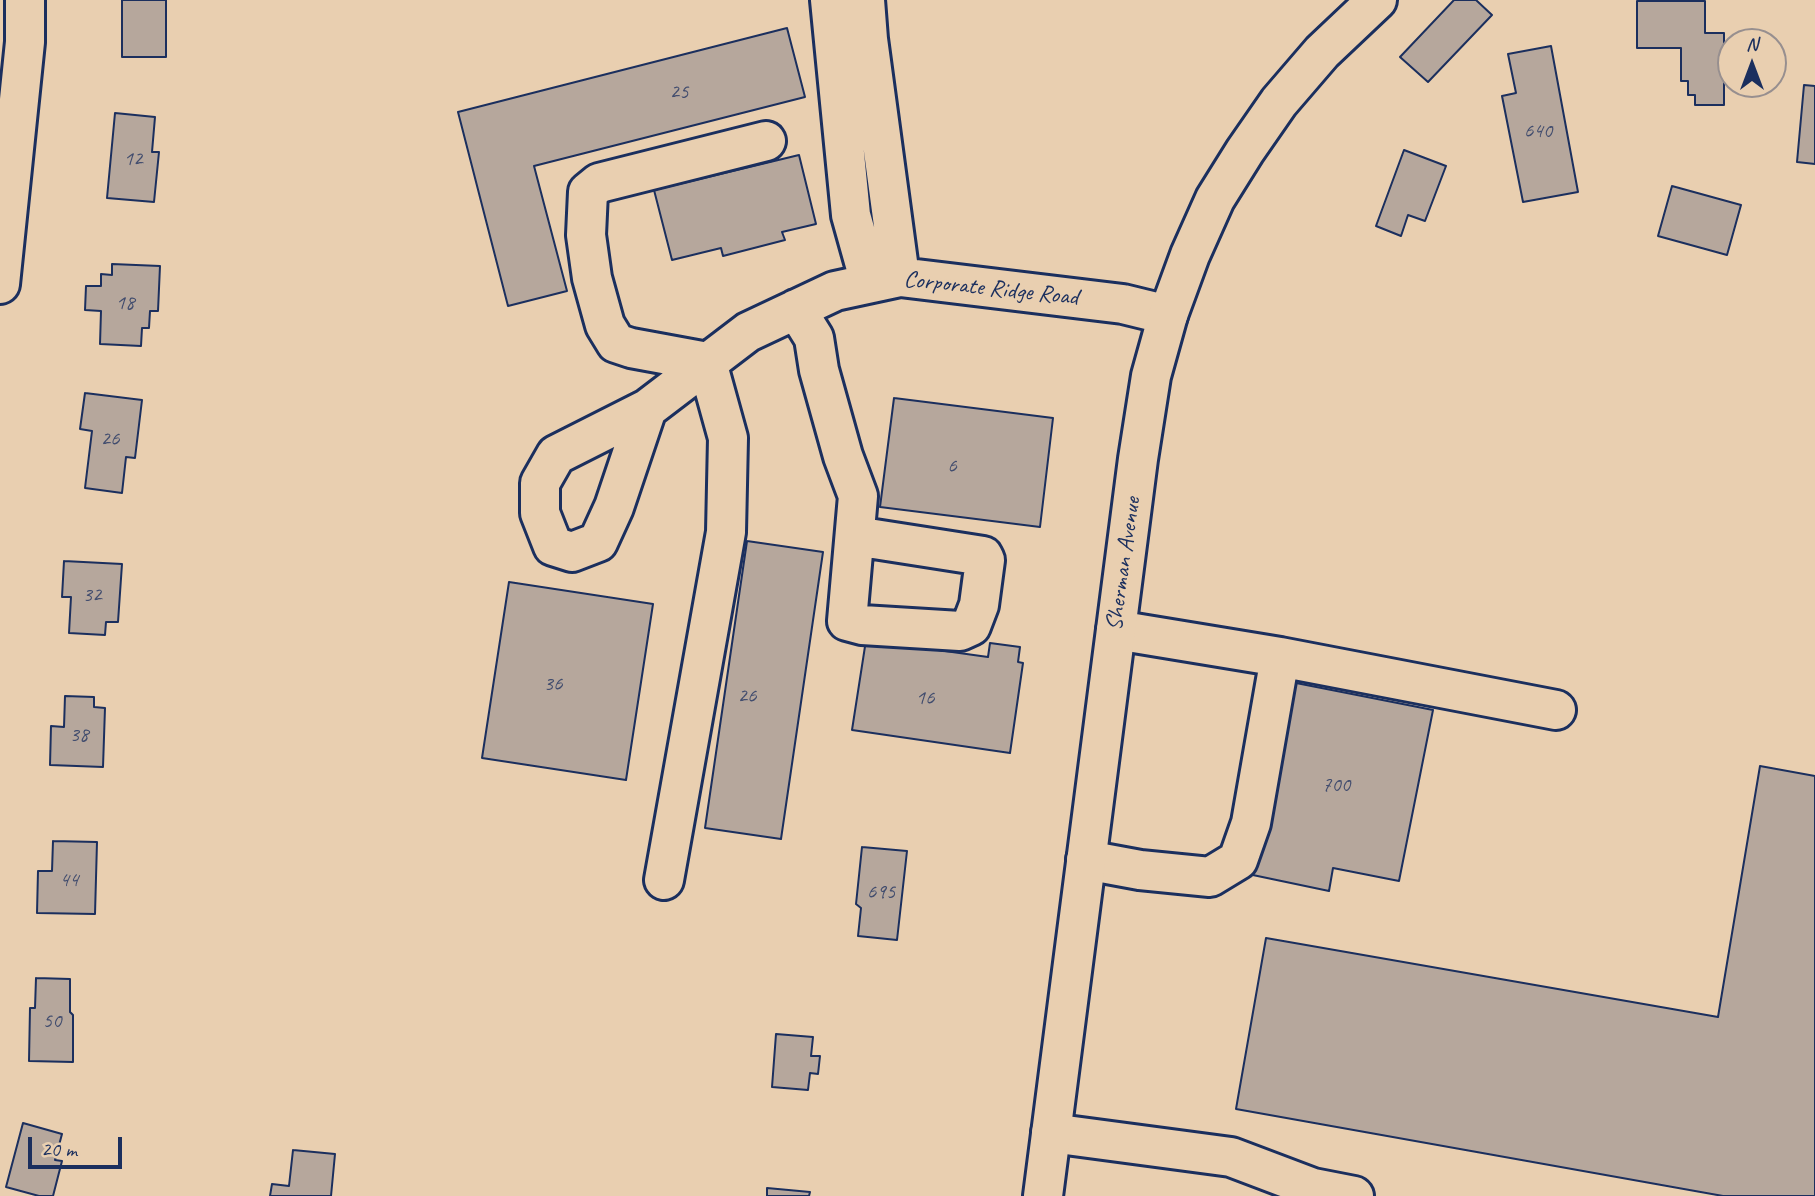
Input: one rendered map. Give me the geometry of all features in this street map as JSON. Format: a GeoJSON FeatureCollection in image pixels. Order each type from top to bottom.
{"type":"FeatureCollection","features":[{"type":"Feature","properties":{"kind":"main road"},"geometry":{"type":"LineString","coordinates":[[0,284],[24,42],[25,0]]}},
{"type":"Feature","properties":{"kind":"main road"},"geometry":{"type":"LineString","coordinates":[[830,0],[851,215],[885,280]]}},
{"type":"Feature","properties":{"kind":"main road"},"geometry":{"type":"LineString","coordinates":[[865,0],[885,280]]}},
{"type":"Feature","properties":{"kind":"main road","name":"Sherman Avenue"},"geometry":{"type":"LineString","coordinates":[[1043,1196],[1151,376],[1168,315],[1190,255],[1215,199],[1245,151],[1279,102],[1322,52],[1377,0]]}},
{"type":"Feature","properties":{"kind":"main road"},"geometry":{"type":"LineString","coordinates":[[664,880],[726,532],[728,438],[707,362],[616,343],[605,325],[592,278],[586,235],[588,192],[599,183],[766,141]]}},
{"type":"Feature","properties":{"kind":"main road","name":"Corporate Ridge Road"},"geometry":{"type":"LineString","coordinates":[[647,410],[748,332],[835,291],[885,280],[1123,304],[1168,315]]}},
{"type":"Feature","properties":{"kind":"main road"},"geometry":{"type":"LineString","coordinates":[[796,309],[814,338],[819,370],[839,444],[858,496],[855,536]]}},
{"type":"Feature","properties":{"kind":"main road"},"geometry":{"type":"LineString","coordinates":[[1116,630],[1280,657],[1556,710]]}},
{"type":"Feature","properties":{"kind":"main road"},"geometry":{"type":"LineString","coordinates":[[1086,860],[1140,870],[1210,877],[1238,860],[1251,823],[1280,657]]}},
{"type":"Feature","properties":{"kind":"main road"},"geometry":{"type":"LineString","coordinates":[[1051,1133],[1231,1157],[1313,1188],[1354,1196]]}},
{"type":"Feature","properties":{"kind":"building"},"geometry":{"type":"Polygon","coordinates":[[[122,0],[166,0],[166,57],[122,57],[122,0]]]}},
{"type":"Feature","properties":{"kind":"building"},"geometry":{"type":"Polygon","coordinates":[[[1454,0],[1476,0],[1492,15],[1428,82],[1400,57],[1454,0]]]}},
{"type":"Feature","properties":{"kind":"building"},"geometry":{"type":"Polygon","coordinates":[[[1637,1],[1705,1],[1705,33],[1717,33],[1717,98],[1724,98],[1724,105],[1695,105],[1695,95],[1688,95],[1688,81],[1681,81],[1681,48],[1637,48],[1637,1]]]}},
{"type":"Feature","properties":{"kind":"building"},"geometry":{"type":"Polygon","coordinates":[[[787,28],[805,97],[534,166],[567,291],[508,306],[458,112],[787,28]]]}},
{"type":"Feature","properties":{"kind":"building"},"geometry":{"type":"Polygon","coordinates":[[[1551,46],[1578,192],[1523,202],[1502,96],[1516,93],[1508,54],[1551,46]]]}},
{"type":"Feature","properties":{"kind":"building"},"geometry":{"type":"Polygon","coordinates":[[[1804,85],[1815,86],[1815,164],[1797,162],[1804,85]]]}},
{"type":"Feature","properties":{"kind":"building"},"geometry":{"type":"Polygon","coordinates":[[[115,113],[155,117],[152,152],[159,152],[154,202],[107,198],[115,113]]]}},
{"type":"Feature","properties":{"kind":"building"},"geometry":{"type":"Polygon","coordinates":[[[1404,150],[1446,166],[1425,221],[1408,215],[1401,236],[1376,226],[1404,150]]]}},
{"type":"Feature","properties":{"kind":"building"},"geometry":{"type":"Polygon","coordinates":[[[799,155],[816,224],[782,232],[785,240],[723,256],[721,248],[672,260],[654,190],[799,155]]]}},
{"type":"Feature","properties":{"kind":"building"},"geometry":{"type":"Polygon","coordinates":[[[1672,186],[1741,205],[1727,255],[1658,236],[1672,186]]]}},
{"type":"Feature","properties":{"kind":"building"},"geometry":{"type":"Polygon","coordinates":[[[112,264],[160,266],[158,311],[150,311],[149,328],[142,328],[141,346],[100,344],[101,311],[85,310],[86,286],[101,286],[101,274],[112,275],[112,264]]]}},
{"type":"Feature","properties":{"kind":"building"},"geometry":{"type":"Polygon","coordinates":[[[85,393],[142,400],[135,458],[126,457],[122,493],[85,488],[92,431],[80,429],[85,393]]]}},
{"type":"Feature","properties":{"kind":"building"},"geometry":{"type":"Polygon","coordinates":[[[894,398],[1053,418],[1040,527],[880,507],[894,398]]]}},
{"type":"Feature","properties":{"kind":"building"},"geometry":{"type":"Polygon","coordinates":[[[747,541],[823,552],[781,839],[705,828],[747,541]]]}},
{"type":"Feature","properties":{"kind":"building"},"geometry":{"type":"Polygon","coordinates":[[[64,561],[122,564],[118,622],[106,622],[105,635],[69,633],[71,597],[62,597],[64,561]]]}},
{"type":"Feature","properties":{"kind":"building"},"geometry":{"type":"Polygon","coordinates":[[[509,582],[653,604],[626,780],[482,758],[509,582]]]}},
{"type":"Feature","properties":{"kind":"building"},"geometry":{"type":"Polygon","coordinates":[[[866,640],[988,657],[990,643],[1020,647],[1018,662],[1023,663],[1010,753],[852,730],[866,640]]]}},
{"type":"Feature","properties":{"kind":"building"},"geometry":{"type":"Polygon","coordinates":[[[1291,682],[1433,710],[1399,881],[1333,868],[1329,891],[1248,874],[1291,682]]]}},
{"type":"Feature","properties":{"kind":"building"},"geometry":{"type":"Polygon","coordinates":[[[65,696],[94,697],[94,707],[105,708],[103,767],[50,765],[51,726],[64,727],[65,696]]]}},
{"type":"Feature","properties":{"kind":"building"},"geometry":{"type":"Polygon","coordinates":[[[1760,766],[1815,776],[1815,1196],[1723,1196],[1236,1109],[1266,938],[1718,1017],[1760,766]]]}},
{"type":"Feature","properties":{"kind":"building"},"geometry":{"type":"Polygon","coordinates":[[[53,841],[97,842],[95,914],[37,913],[38,871],[52,871],[53,841]]]}},
{"type":"Feature","properties":{"kind":"building"},"geometry":{"type":"Polygon","coordinates":[[[862,847],[907,851],[897,940],[858,936],[861,908],[856,904],[862,847]]]}},
{"type":"Feature","properties":{"kind":"building"},"geometry":{"type":"Polygon","coordinates":[[[36,978],[70,979],[73,1062],[29,1061],[30,1008],[35,1008],[36,978]]]}},
{"type":"Feature","properties":{"kind":"building"},"geometry":{"type":"Polygon","coordinates":[[[776,1034],[813,1037],[811,1056],[820,1056],[818,1074],[810,1073],[808,1090],[772,1087],[776,1034]]]}},
{"type":"Feature","properties":{"kind":"building"},"geometry":{"type":"Polygon","coordinates":[[[23,1123],[62,1134],[55,1160],[62,1161],[53,1196],[39,1196],[6,1187],[23,1123]]]}},
{"type":"Feature","properties":{"kind":"building"},"geometry":{"type":"Polygon","coordinates":[[[293,1150],[335,1154],[331,1196],[270,1196],[272,1184],[289,1186],[293,1150]]]}},
{"type":"Feature","properties":{"kind":"building"},"geometry":{"type":"Polygon","coordinates":[[[767,1188],[810,1192],[809,1196],[767,1196],[767,1188]]]}}]}
